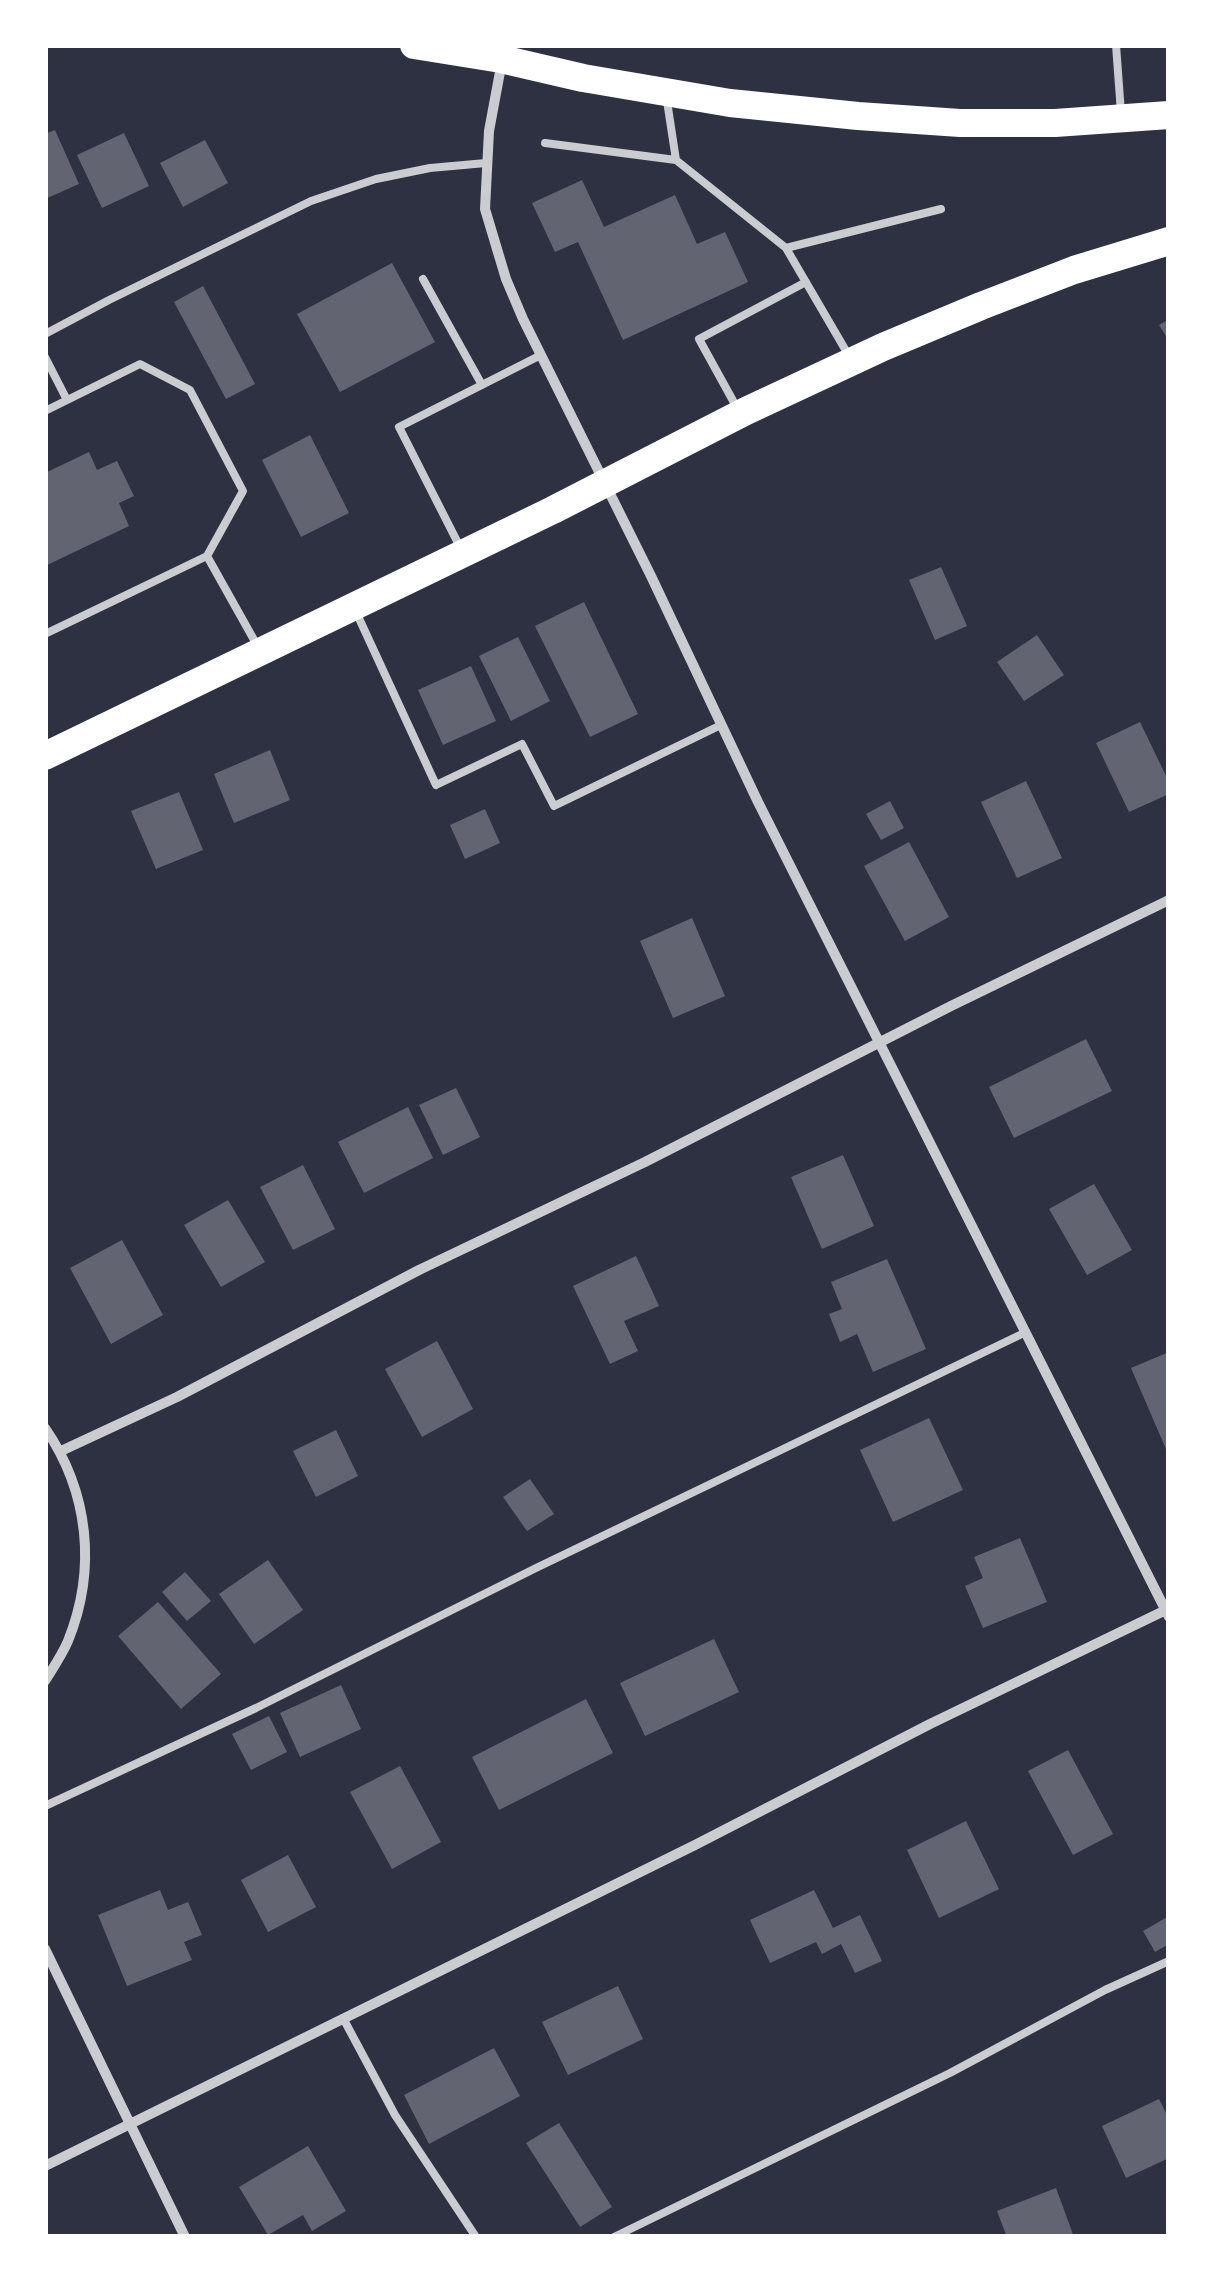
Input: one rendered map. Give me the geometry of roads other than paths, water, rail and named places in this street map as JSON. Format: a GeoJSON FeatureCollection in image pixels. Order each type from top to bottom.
{"type":"FeatureCollection","features":[{"type":"Feature","properties":{"kind":"highway"},"geometry":{"type":"LineString","coordinates":[[414,45],[503,52],[583,78],[730,103],[858,116],[960,123],[1055,123],[1169,116]]}},
{"type":"Feature","properties":{"kind":"highway"},"geometry":{"type":"LineString","coordinates":[[45,756],[852,362],[1074,270],[1169,241]]}},
{"type":"Feature","properties":{"kind":"street"},"geometry":{"type":"LineString","coordinates":[[45,2166],[696,1845],[930,1724],[1168,1612],[878,1044],[506,278],[485,208],[488,132],[503,52]]}},
{"type":"Feature","properties":{"kind":"street"},"geometry":{"type":"LineString","coordinates":[[61,1451],[1169,900]]}},
{"type":"Feature","properties":{"kind":"street"},"geometry":{"type":"LineString","coordinates":[[45,1428],[61,1451],[80,1502],[86,1547],[83,1591],[68,1642],[45,1681]]}},
{"type":"Feature","properties":{"kind":"street"},"geometry":{"type":"LineString","coordinates":[[45,1949],[185,2237]]}},
{"type":"Feature","properties":{"kind":"lane"},"geometry":{"type":"LineString","coordinates":[[1116,45],[1122,117]]}},
{"type":"Feature","properties":{"kind":"lane"},"geometry":{"type":"LineString","coordinates":[[666,92],[676,160]]}},
{"type":"Feature","properties":{"kind":"lane"},"geometry":{"type":"LineString","coordinates":[[545,143],[676,160],[786,248],[852,362]]}},
{"type":"Feature","properties":{"kind":"lane"},"geometry":{"type":"LineString","coordinates":[[45,334],[310,200],[376,179],[430,168],[486,163]]}},
{"type":"Feature","properties":{"kind":"lane"},"geometry":{"type":"LineString","coordinates":[[786,248],[940,210]]}},
{"type":"Feature","properties":{"kind":"lane"},"geometry":{"type":"LineString","coordinates":[[423,279],[482,385]]}},
{"type":"Feature","properties":{"kind":"lane"},"geometry":{"type":"LineString","coordinates":[[740,414],[699,339],[806,282]]}},
{"type":"Feature","properties":{"kind":"lane"},"geometry":{"type":"LineString","coordinates":[[462,552],[399,426],[541,356]]}},
{"type":"Feature","properties":{"kind":"lane"},"geometry":{"type":"LineString","coordinates":[[45,357],[67,400]]}},
{"type":"Feature","properties":{"kind":"lane"},"geometry":{"type":"LineString","coordinates":[[45,411],[140,364],[190,390],[243,491],[208,556],[45,634]]}},
{"type":"Feature","properties":{"kind":"lane"},"geometry":{"type":"LineString","coordinates":[[208,556],[260,650]]}},
{"type":"Feature","properties":{"kind":"lane"},"geometry":{"type":"LineString","coordinates":[[352,606],[436,785],[522,744],[554,806],[721,725]]}},
{"type":"Feature","properties":{"kind":"lane"},"geometry":{"type":"LineString","coordinates":[[45,1806],[256,1708],[1024,1332]]}},
{"type":"Feature","properties":{"kind":"lane"},"geometry":{"type":"LineString","coordinates":[[614,2237],[1169,1961]]}},
{"type":"Feature","properties":{"kind":"lane"},"geometry":{"type":"LineString","coordinates":[[343,2018],[395,2114],[476,2237]]}}]}
